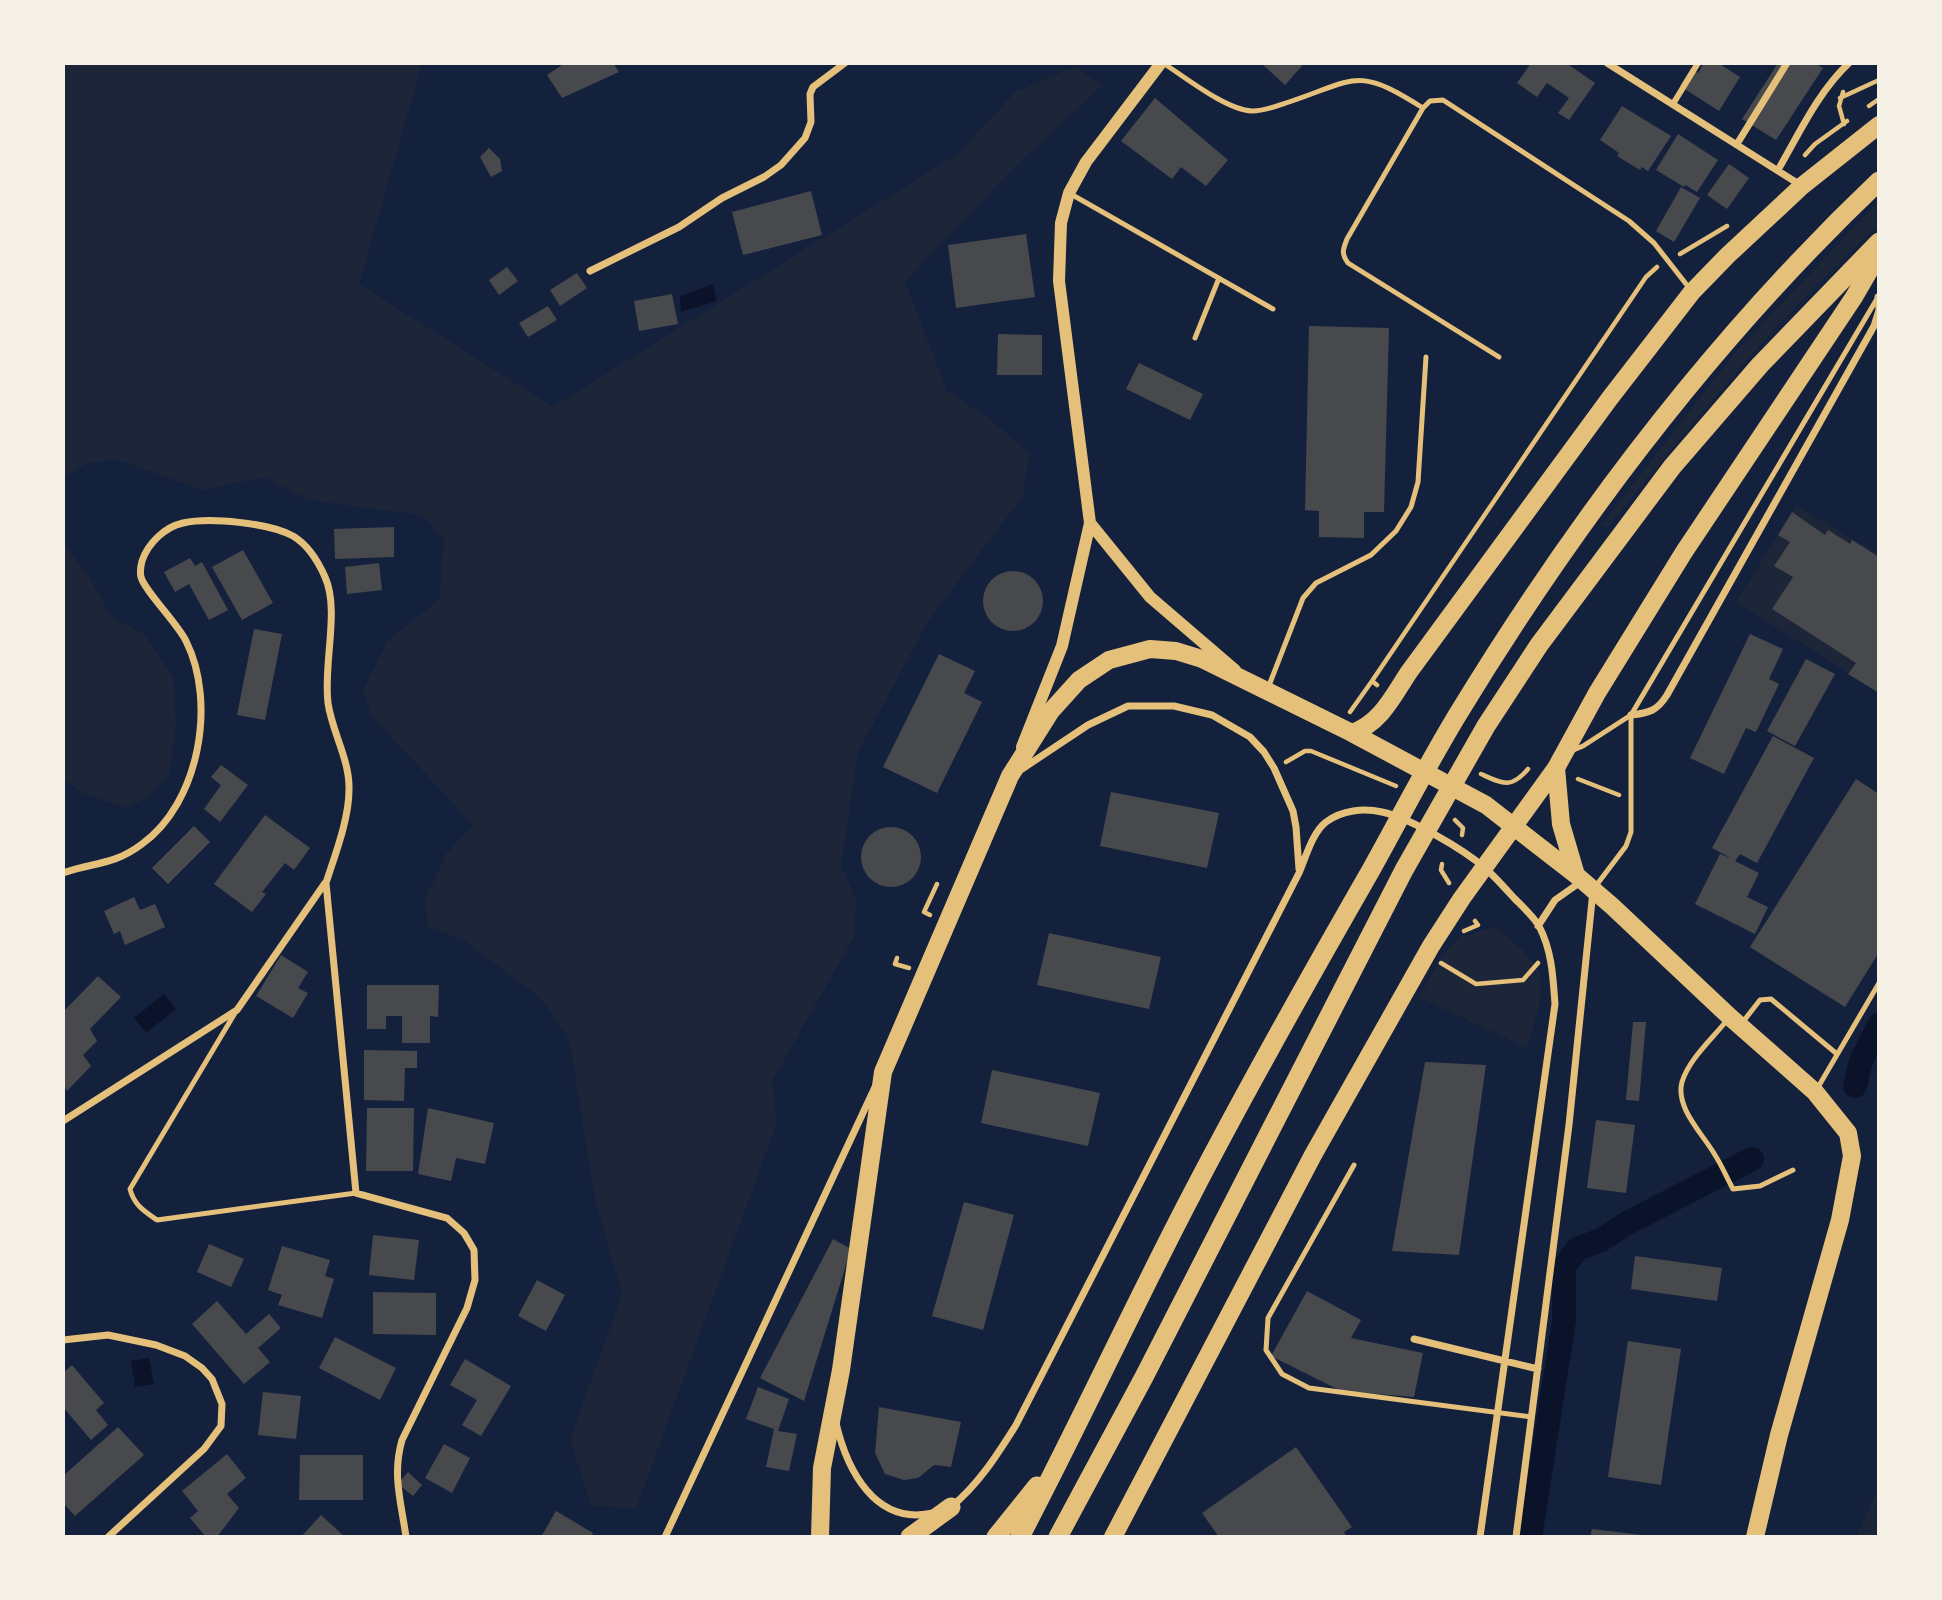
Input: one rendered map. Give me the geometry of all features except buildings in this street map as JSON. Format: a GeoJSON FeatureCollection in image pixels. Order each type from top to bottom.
{"type":"FeatureCollection","features":[{"type":"Feature","properties":{"kind":"highway"},"geometry":{"type":"LineString","coordinates":[[1020,1537],[1066,1450],[1189,1200],[1272,1043],[1455,718],[1563,549],[1644,441],[1747,318],[1837,221],[1879,181]]}},
{"type":"Feature","properties":{"kind":"highway"},"geometry":{"type":"LineString","coordinates":[[1059,1537],[1404,870],[1486,726],[1547,635],[1672,467],[1760,365],[1879,242]]}},
{"type":"Feature","properties":{"kind":"highway"},"geometry":{"type":"LineString","coordinates":[[996,1537],[1066,1450]]}},
{"type":"Feature","properties":{"kind":"highway"},"geometry":{"type":"LineString","coordinates":[[910,1537],[951,1507]]}},
{"type":"Feature","properties":{"kind":"main road"},"geometry":{"type":"LineString","coordinates":[[1346,731],[1364,729],[1378,718],[1610,398],[1692,292],[1802,186],[1879,125]]}},
{"type":"Feature","properties":{"kind":"main road"},"geometry":{"type":"LineString","coordinates":[[1113,1537],[1319,1144],[1431,946],[1462,898],[1561,761],[1597,693],[1670,575],[1854,297],[1879,254]]}},
{"type":"Feature","properties":{"kind":"main road"},"geometry":{"type":"LineString","coordinates":[[820,1537],[822,1468],[832,1405],[841,1370],[883,1072],[1010,776],[1051,711],[1079,680],[1110,660],[1150,649],[1176,651],[1202,659],[1475,797],[1584,882],[1815,1092],[1848,1133],[1852,1156],[1840,1220],[1779,1435],[1755,1537]]}},
{"type":"Feature","properties":{"kind":"main road"},"geometry":{"type":"LineString","coordinates":[[1561,761],[1561,824],[1584,882]]}},
{"type":"Feature","properties":{"kind":"street"},"geometry":{"type":"LineString","coordinates":[[590,271],[680,227],[722,198],[764,177],[781,165],[805,138],[811,122],[810,94],[813,87],[845,63]]}},
{"type":"Feature","properties":{"kind":"street"},"geometry":{"type":"LineString","coordinates":[[1010,776],[1062,646],[1090,523],[1059,281],[1060,223],[1069,193],[1086,162],[1162,63]]}},
{"type":"Feature","properties":{"kind":"street"},"geometry":{"type":"LineString","coordinates":[[1607,63],[1802,186]]}},
{"type":"Feature","properties":{"kind":"street"},"geometry":{"type":"LineString","coordinates":[[1673,104],[1698,63]]}},
{"type":"Feature","properties":{"kind":"street"},"geometry":{"type":"LineString","coordinates":[[1737,144],[1787,63]]}},
{"type":"Feature","properties":{"kind":"street"},"geometry":{"type":"LineString","coordinates":[[1778,170],[1811,112],[1849,63]]}},
{"type":"Feature","properties":{"kind":"street"},"geometry":{"type":"LineString","coordinates":[[1631,715],[1651,713],[1667,695],[1874,326],[1879,310],[1878,295]]}},
{"type":"Feature","properties":{"kind":"street"},"geometry":{"type":"LineString","coordinates":[[63,873],[118,859],[144,843],[169,817],[186,786],[196,757],[202,698],[197,670],[187,642],[141,578],[141,563],[149,545],[164,531],[183,523],[214,521],[265,527],[293,536],[313,554],[327,579],[332,603],[328,644],[328,704],[346,764],[349,791],[341,835],[326,883],[237,1010],[63,1121]]}},
{"type":"Feature","properties":{"kind":"street"},"geometry":{"type":"LineString","coordinates":[[1090,523],[1150,597],[1249,682]]}},
{"type":"Feature","properties":{"kind":"street"},"geometry":{"type":"LineString","coordinates":[[1010,776],[1088,725],[1128,706],[1174,706],[1212,715],[1250,737],[1274,768],[1295,819],[1299,873]]}},
{"type":"Feature","properties":{"kind":"street"},"geometry":{"type":"LineString","coordinates":[[832,1405],[842,1450],[852,1471],[873,1499],[914,1515],[930,1514],[951,1507],[968,1493],[985,1474],[1016,1425],[1299,873],[1315,836],[1324,824],[1337,816],[1366,810],[1384,812],[1440,839],[1485,868],[1538,926],[1553,970],[1555,1004],[1480,1537]]}},
{"type":"Feature","properties":{"kind":"street"},"geometry":{"type":"LineString","coordinates":[[1538,926],[1555,900],[1584,882]]}},
{"type":"Feature","properties":{"kind":"street"},"geometry":{"type":"LineString","coordinates":[[1516,1537],[1569,1125],[1584,882]]}},
{"type":"Feature","properties":{"kind":"street"},"geometry":{"type":"LineString","coordinates":[[326,883],[356,1193],[447,1218],[464,1233],[474,1250],[475,1280],[467,1307],[402,1440],[396,1459],[406,1537]]}},
{"type":"Feature","properties":{"kind":"street"},"geometry":{"type":"LineString","coordinates":[[665,1537],[869,1096],[883,1072]]}},
{"type":"Feature","properties":{"kind":"street"},"geometry":{"type":"LineString","coordinates":[[63,1340],[108,1335],[156,1345],[185,1356],[212,1379],[222,1404],[221,1426],[204,1449],[108,1537]]}},
{"type":"Feature","properties":{"kind":"street"},"geometry":{"type":"LineString","coordinates":[[1414,1339],[1538,1369]]}},
{"type":"Feature","properties":{"kind":"lane"},"geometry":{"type":"LineString","coordinates":[[1162,63],[1226,102],[1250,111],[1265,110],[1330,86],[1365,79],[1381,83],[1423,108]]}},
{"type":"Feature","properties":{"kind":"lane"},"geometry":{"type":"LineString","coordinates":[[1499,357],[1348,263],[1343,257],[1347,239],[1423,108],[1430,101],[1443,100],[1622,215],[1654,243],[1692,292]]}},
{"type":"Feature","properties":{"kind":"lane"},"geometry":{"type":"LineString","coordinates":[[1069,193],[1273,309]]}},
{"type":"Feature","properties":{"kind":"lane"},"geometry":{"type":"LineString","coordinates":[[1195,338],[1219,278]]}},
{"type":"Feature","properties":{"kind":"lane"},"geometry":{"type":"LineString","coordinates":[[1561,761],[1631,715],[1878,295]]}},
{"type":"Feature","properties":{"kind":"lane"},"geometry":{"type":"LineString","coordinates":[[1266,691],[1303,598],[1315,583],[1371,555],[1396,531],[1411,508],[1418,482],[1426,357]]}},
{"type":"Feature","properties":{"kind":"lane"},"geometry":{"type":"LineString","coordinates":[[1584,882],[1629,838],[1633,800],[1631,715]]}},
{"type":"Feature","properties":{"kind":"lane"},"geometry":{"type":"LineString","coordinates":[[1815,1092],[1879,983]]}},
{"type":"Feature","properties":{"kind":"lane"},"geometry":{"type":"LineString","coordinates":[[1793,1170],[1760,1186],[1733,1189],[1716,1156],[1690,1118],[1681,1092],[1683,1080],[1691,1065],[1760,1000],[1771,999],[1836,1054]]}},
{"type":"Feature","properties":{"kind":"lane"},"geometry":{"type":"LineString","coordinates":[[237,1010],[130,1189],[133,1198],[139,1207],[158,1220],[356,1193]]}},
{"type":"Feature","properties":{"kind":"lane"},"geometry":{"type":"LineString","coordinates":[[1354,1165],[1268,1318],[1266,1350],[1282,1374],[1309,1388],[1532,1417]]}},
{"type":"Feature","properties":{"kind":"path"},"geometry":{"type":"LineString","coordinates":[[1811,112],[1879,80]]}},
{"type":"Feature","properties":{"kind":"path"},"geometry":{"type":"LineString","coordinates":[[1346,731],[1371,681]]}},
{"type":"Feature","properties":{"kind":"path"},"geometry":{"type":"LineString","coordinates":[[1286,762],[1305,751],[1318,752],[1406,790]]}},
{"type":"Feature","properties":{"kind":"path"},"geometry":{"type":"LineString","coordinates":[[1578,779],[1633,800]]}},
{"type":"Feature","properties":{"kind":"path"},"geometry":{"type":"LineString","coordinates":[[1450,816],[1463,828],[1459,838]]}},
{"type":"Feature","properties":{"kind":"path"},"geometry":{"type":"LineString","coordinates":[[1442,864],[1444,876],[1454,889]]}},
{"type":"Feature","properties":{"kind":"path"},"geometry":{"type":"LineString","coordinates":[[1453,936],[1478,925],[1475,921]]}},
{"type":"Feature","properties":{"kind":"path"},"geometry":{"type":"LineString","coordinates":[[1433,958],[1476,984],[1524,980],[1548,950]]}},
{"type":"Feature","properties":{"kind":"path"},"geometry":{"type":"LineString","coordinates":[[897,958],[895,964],[902,967]]}},
{"type":"Feature","properties":{"kind":"shaded area"},"geometry":{"type":"Polygon","coordinates":[[[63,63],[422,63],[359,284],[553,407],[959,153],[1015,92],[1075,67],[1102,85],[1014,168],[905,281],[947,391],[991,420],[1029,453],[1023,496],[928,621],[858,752],[841,866],[856,899],[854,937],[772,1081],[777,1122],[636,1509],[591,1505],[570,1440],[622,1294],[596,1203],[569,1038],[542,999],[465,941],[428,926],[425,900],[446,854],[473,825],[372,716],[363,690],[389,639],[439,600],[444,540],[422,515],[309,500],[263,477],[201,490],[117,459],[87,463],[63,477],[63,63]]]}},
{"type":"Feature","properties":{"kind":"shaded area"},"geometry":{"type":"Polygon","coordinates":[[[1879,201],[1879,225],[1772,333],[1705,409],[1608,527],[1601,525],[1735,353],[1879,201]]]}},
{"type":"Feature","properties":{"kind":"shaded area"},"geometry":{"type":"Polygon","coordinates":[[[713,284],[717,301],[681,312],[680,296],[713,284]]]}},
{"type":"Feature","properties":{"kind":"shaded area"},"geometry":{"type":"Polygon","coordinates":[[[1796,506],[1879,554],[1879,692],[1736,602],[1796,506]]]}},
{"type":"Feature","properties":{"kind":"shaded area"},"geometry":{"type":"Polygon","coordinates":[[[63,542],[89,577],[112,617],[145,635],[173,677],[176,725],[169,774],[149,797],[126,808],[83,793],[63,779],[63,542]]]}},
{"type":"Feature","properties":{"kind":"shaded area"},"geometry":{"type":"Polygon","coordinates":[[[1494,927],[1526,954],[1539,973],[1539,1001],[1527,1048],[1419,997],[1443,955],[1460,937],[1494,927]]]}},
{"type":"Feature","properties":{"kind":"shaded area"},"geometry":{"type":"Polygon","coordinates":[[[164,994],[176,1009],[146,1033],[134,1018],[164,994]]]}},
{"type":"Feature","properties":{"kind":"shaded area"},"geometry":{"type":"Polygon","coordinates":[[[149,1358],[154,1384],[135,1387],[131,1361],[149,1358]]]}},
{"type":"Feature","properties":{"kind":"shaded area"},"geometry":{"type":"Polygon","coordinates":[[[1879,1487],[1879,1537],[1856,1537],[1879,1487]]]}},
{"type":"Feature","properties":{"kind":"waterway"},"geometry":{"type":"LineString","coordinates":[[1855,1086],[1861,1061],[1879,1025]]}},
{"type":"Feature","properties":{"kind":"waterway"},"geometry":{"type":"LineString","coordinates":[[1530,1537],[1564,1321],[1564,1267],[1577,1249],[1601,1240],[1627,1223],[1752,1159]]}}]}
